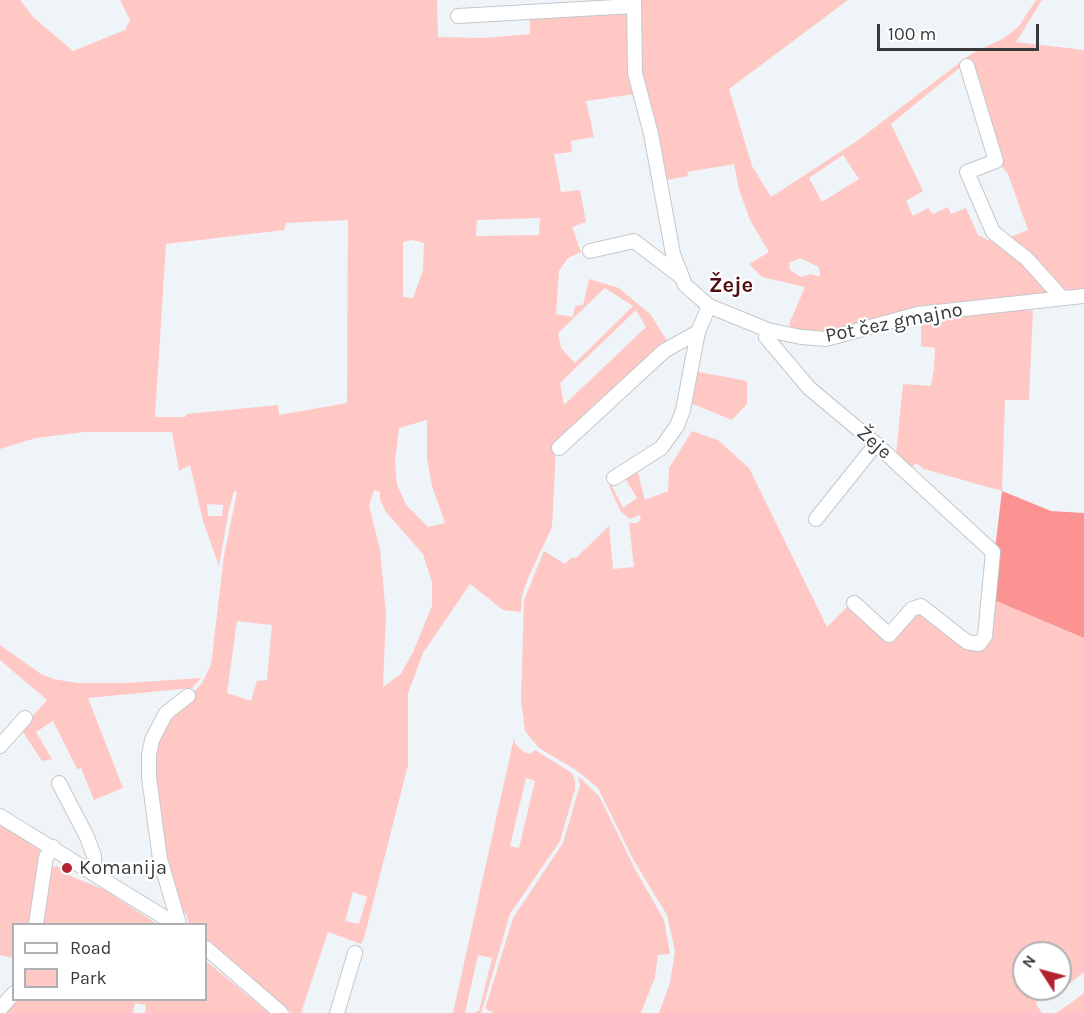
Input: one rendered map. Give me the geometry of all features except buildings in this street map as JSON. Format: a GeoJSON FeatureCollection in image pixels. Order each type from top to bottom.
{"type":"FeatureCollection","features":[{"type":"Feature","properties":{"kind":"street"},"geometry":{"type":"LineString","coordinates":[[458,16],[633,3]]}},
{"type":"Feature","properties":{"kind":"street","name":"Pot čez gmajno"},"geometry":{"type":"LineString","coordinates":[[633,3],[635,73],[651,134],[673,254],[680,276],[693,294],[709,306],[768,330],[801,338],[825,339],[918,314],[1084,296]]}},
{"type":"Feature","properties":{"kind":"street"},"geometry":{"type":"LineString","coordinates":[[967,66],[996,161],[968,172],[993,232],[1027,259],[1061,297]]}},
{"type":"Feature","properties":{"kind":"street"},"geometry":{"type":"LineString","coordinates":[[590,251],[626,241],[634,242],[680,276]]}},
{"type":"Feature","properties":{"kind":"street"},"geometry":{"type":"LineString","coordinates":[[660,262],[673,254]]}},
{"type":"Feature","properties":{"kind":"street"},"geometry":{"type":"LineString","coordinates":[[614,478],[661,448],[677,426],[683,410],[699,332],[709,306]]}},
{"type":"Feature","properties":{"kind":"street","name":"Žeje"},"geometry":{"type":"LineString","coordinates":[[768,330],[766,337],[809,388],[876,444],[991,549],[993,562],[987,596],[985,636],[979,644],[967,642],[921,606],[912,609],[889,634],[854,603]]}},
{"type":"Feature","properties":{"kind":"street"},"geometry":{"type":"LineString","coordinates":[[560,448],[664,351],[699,332]]}},
{"type":"Feature","properties":{"kind":"street"},"geometry":{"type":"LineString","coordinates":[[816,519],[876,444]]}},
{"type":"Feature","properties":{"kind":"street"},"geometry":{"type":"LineString","coordinates":[[177,923],[160,859],[148,777],[149,755],[161,720],[174,704],[188,696]]}},
{"type":"Feature","properties":{"kind":"street"},"geometry":{"type":"LineString","coordinates":[[0,746],[25,718]]}},
{"type":"Feature","properties":{"kind":"street"},"geometry":{"type":"LineString","coordinates":[[59,783],[87,837],[94,856],[95,873]]}},
{"type":"Feature","properties":{"kind":"street"},"geometry":{"type":"LineString","coordinates":[[0,816],[175,923]]}},
{"type":"Feature","properties":{"kind":"street"},"geometry":{"type":"LineString","coordinates":[[36,923],[46,857],[53,848]]}},
{"type":"Feature","properties":{"kind":"street"},"geometry":{"type":"LineString","coordinates":[[207,949],[281,1013]]}},
{"type":"Feature","properties":{"kind":"street"},"geometry":{"type":"LineString","coordinates":[[337,1013],[355,953]]}},
{"type":"Feature","properties":{"kind":"street"},"geometry":{"type":"LineString","coordinates":[[0,1009],[12,995]]}},
{"type":"Feature","properties":{"kind":"green space"},"geometry":{"type":"Polygon","coordinates":[[[0,0],[20,0],[33,17],[73,51],[125,30],[130,20],[120,0],[437,0],[438,37],[483,38],[530,34],[530,16],[627,12],[635,94],[586,101],[594,137],[571,141],[572,152],[554,154],[561,192],[580,190],[586,222],[572,227],[581,252],[568,258],[559,271],[556,314],[573,317],[575,306],[583,305],[589,279],[619,288],[651,315],[669,344],[556,447],[552,527],[528,578],[522,596],[521,612],[503,610],[470,584],[423,653],[408,693],[408,765],[364,938],[361,944],[328,932],[301,1013],[292,1013],[207,941],[207,923],[189,923],[186,914],[179,909],[172,889],[152,778],[160,728],[202,683],[211,665],[224,556],[237,492],[234,491],[228,514],[219,566],[203,521],[190,465],[179,471],[172,432],[84,432],[36,438],[0,449],[0,0]],[[540,218],[477,220],[476,236],[539,235],[540,218]],[[348,220],[286,223],[284,230],[166,244],[155,417],[185,417],[187,414],[278,405],[279,415],[347,403],[348,220]],[[413,240],[403,242],[403,297],[413,298],[423,270],[424,243],[413,240]],[[605,288],[558,333],[561,348],[575,363],[633,306],[605,288]],[[636,310],[560,383],[564,405],[646,327],[636,310]],[[427,420],[399,428],[395,462],[397,485],[407,506],[428,527],[445,523],[432,486],[427,458],[427,420]],[[374,490],[369,506],[380,549],[386,615],[383,687],[401,674],[413,652],[432,606],[432,582],[423,554],[386,512],[380,500],[380,492],[374,490]],[[207,504],[208,516],[222,516],[223,505],[207,504]],[[237,621],[227,693],[251,701],[257,681],[267,680],[272,625],[237,621]],[[353,892],[345,921],[359,924],[367,897],[353,892]]]}},
{"type":"Feature","properties":{"kind":"green space"},"geometry":{"type":"Polygon","coordinates":[[[638,0],[848,0],[729,89],[752,166],[771,197],[857,141],[971,54],[1004,38],[1019,26],[1036,0],[1042,0],[1016,42],[1084,50],[1084,292],[1062,289],[1007,238],[1028,230],[1008,174],[1001,166],[963,65],[891,124],[923,191],[906,201],[913,216],[928,208],[933,214],[948,207],[951,214],[966,208],[978,235],[1009,250],[1047,292],[1043,295],[1036,294],[1033,297],[874,319],[861,325],[823,333],[791,330],[789,324],[805,287],[762,277],[749,264],[769,252],[750,220],[739,189],[734,164],[687,172],[688,176],[662,181],[642,93],[638,0]],[[843,155],[809,178],[822,202],[859,179],[843,155]],[[800,258],[789,263],[790,270],[801,277],[811,274],[820,277],[819,267],[800,258]]]}},
{"type":"Feature","properties":{"kind":"green space"},"geometry":{"type":"Polygon","coordinates":[[[1027,307],[1028,311],[1033,310],[1029,400],[1005,400],[1002,491],[924,469],[916,463],[909,470],[907,463],[896,454],[903,384],[931,386],[934,368],[935,348],[921,346],[921,322],[924,318],[1027,307]]]}},
{"type":"Feature","properties":{"kind":"green space"},"geometry":{"type":"Polygon","coordinates":[[[694,371],[747,381],[747,404],[732,420],[688,402],[694,371]]]}},
{"type":"Feature","properties":{"kind":"green space"},"geometry":{"type":"Polygon","coordinates":[[[692,431],[718,440],[749,468],[827,627],[851,603],[883,634],[883,641],[887,642],[915,611],[920,609],[974,649],[989,598],[1084,638],[1084,972],[1072,982],[1072,941],[1012,941],[1012,1001],[1037,1001],[1036,1004],[1042,1013],[659,1013],[670,983],[675,951],[667,915],[633,859],[598,788],[576,770],[539,748],[525,731],[521,699],[524,600],[544,551],[565,564],[571,558],[576,558],[609,526],[613,569],[634,567],[629,523],[637,523],[641,519],[639,515],[630,519],[621,512],[609,486],[636,465],[645,500],[668,491],[669,468],[692,431]],[[625,478],[612,486],[623,508],[637,498],[625,478]]]}},
{"type":"Feature","properties":{"kind":"green space"},"geometry":{"type":"Polygon","coordinates":[[[0,645],[41,674],[53,679],[78,683],[126,683],[201,678],[192,688],[88,698],[123,788],[94,800],[81,768],[77,769],[53,721],[36,732],[52,759],[42,761],[21,729],[47,700],[0,660],[0,645]]]}},
{"type":"Feature","properties":{"kind":"green space"},"geometry":{"type":"Polygon","coordinates":[[[514,738],[515,744],[524,752],[530,754],[535,750],[572,773],[575,789],[560,841],[510,914],[481,1013],[473,1013],[479,1011],[492,958],[478,955],[465,1013],[453,1013],[514,738]],[[526,778],[510,846],[519,848],[535,781],[526,778]]]}},
{"type":"Feature","properties":{"kind":"green space"},"geometry":{"type":"Polygon","coordinates":[[[578,776],[599,796],[636,871],[664,920],[670,954],[658,955],[655,977],[641,1013],[494,1013],[486,1009],[486,1006],[513,918],[563,843],[580,785],[578,776]]]}},
{"type":"Feature","properties":{"kind":"green space"},"geometry":{"type":"Polygon","coordinates":[[[0,822],[40,849],[34,923],[12,923],[12,958],[0,955],[0,822]]]}},
{"type":"Feature","properties":{"kind":"green space"},"geometry":{"type":"Polygon","coordinates":[[[57,866],[73,877],[105,890],[155,923],[40,923],[47,873],[52,867],[57,866]]]}},
{"type":"Feature","properties":{"kind":"green space"},"geometry":{"type":"Polygon","coordinates":[[[207,962],[269,1013],[145,1013],[146,1005],[135,1003],[133,1013],[0,1013],[13,1001],[207,1001],[207,962]]]}},
{"type":"Feature","properties":{"kind":"green space"},"geometry":{"type":"Polygon","coordinates":[[[1084,993],[1084,1013],[1056,1013],[1072,1002],[1084,993]]]}},
{"type":"Feature","properties":{"kind":"shaded area"},"geometry":{"type":"Polygon","coordinates":[[[1002,491],[1051,511],[1084,513],[1084,638],[989,598],[1002,491]]]}},
{"type":"Feature","properties":{"kind":"place","name":"Komanija"},"geometry":{"type":"Point","coordinates":[67,868]}},
{"type":"Feature","properties":{"kind":"district","name":"Žeje"},"geometry":{"type":"Point","coordinates":[731,286]}}]}
